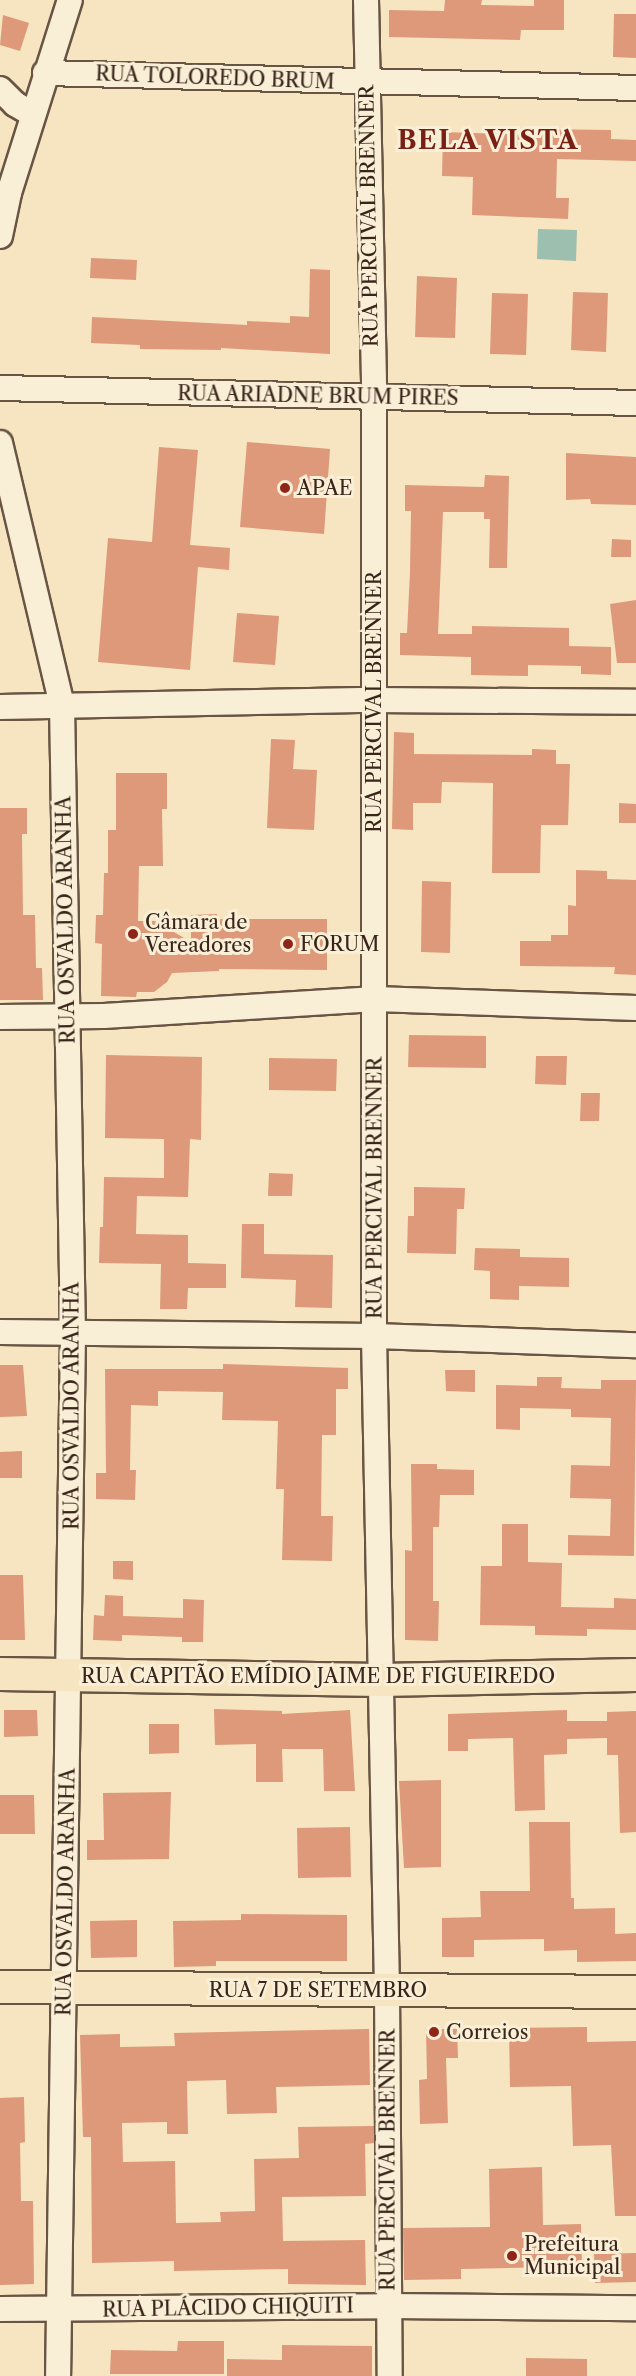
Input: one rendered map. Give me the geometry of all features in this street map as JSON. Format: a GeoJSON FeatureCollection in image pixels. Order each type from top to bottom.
{"type":"FeatureCollection","features":[{"type":"Feature","properties":{"kind":"main road","name":"RUA CAPITÃO EMÍDIO JAIME DE FIGUEIREDO"},"geometry":{"type":"LineString","coordinates":[[0,1674],[380,1680],[636,1676]]}},
{"type":"Feature","properties":{"kind":"main road","name":"RUA 7 DE SETEMBRO"},"geometry":{"type":"LineString","coordinates":[[0,1987],[636,1992]]}},
{"type":"Feature","properties":{"kind":"street"},"geometry":{"type":"LineString","coordinates":[[0,236],[9,193],[32,114],[70,0]]}},
{"type":"Feature","properties":{"kind":"street","name":"RUA PERCIVAL BRENNER"},"geometry":{"type":"LineString","coordinates":[[366,0],[374,398],[374,1336],[387,1990],[390,2376]]}},
{"type":"Feature","properties":{"kind":"street","name":"RUA TOLOREDO BRUM"},"geometry":{"type":"LineString","coordinates":[[45,73],[636,88]]}},
{"type":"Feature","properties":{"kind":"street"},"geometry":{"type":"LineString","coordinates":[[0,89],[15,105],[32,114]]}},
{"type":"Feature","properties":{"kind":"street","name":"RUA ARIADNE BRUM PIRES"},"geometry":{"type":"LineString","coordinates":[[0,387],[636,403]]}},
{"type":"Feature","properties":{"kind":"street","name":"RUA OSVALDO ARANHA"},"geometry":{"type":"LineString","coordinates":[[0,443],[62,705],[73,1334],[70,1674],[58,2376]]}},
{"type":"Feature","properties":{"kind":"street"},"geometry":{"type":"LineString","coordinates":[[0,706],[373,700],[636,702]]}},
{"type":"Feature","properties":{"kind":"street"},"geometry":{"type":"LineString","coordinates":[[0,1017],[68,1016],[375,999],[636,1008]]}},
{"type":"Feature","properties":{"kind":"street"},"geometry":{"type":"LineString","coordinates":[[0,1332],[374,1336],[636,1345]]}},
{"type":"Feature","properties":{"kind":"street","name":"RUA PLÁCIDO CHIQUITI"},"geometry":{"type":"LineString","coordinates":[[0,2309],[389,2306],[636,2308]]}},
{"type":"Feature","properties":{"kind":"shaded area"},"geometry":{"type":"Polygon","coordinates":[[[538,229],[577,230],[576,261],[537,259],[538,229]]]}},
{"type":"Feature","properties":{"kind":"building"},"geometry":{"type":"Polygon","coordinates":[[[445,0],[482,0],[481,5],[534,6],[534,0],[564,0],[564,30],[521,30],[520,40],[389,37],[389,10],[444,11],[445,0]]]}},
{"type":"Feature","properties":{"kind":"building"},"geometry":{"type":"Polygon","coordinates":[[[614,14],[636,14],[636,58],[613,57],[614,14]]]}},
{"type":"Feature","properties":{"kind":"building"},"geometry":{"type":"Polygon","coordinates":[[[3,15],[29,23],[20,51],[0,45],[3,15]]]}},
{"type":"Feature","properties":{"kind":"building"},"geometry":{"type":"Polygon","coordinates":[[[535,129],[611,130],[611,139],[636,140],[636,161],[557,159],[556,198],[569,198],[568,219],[472,215],[473,177],[442,176],[443,132],[535,135],[535,129]]]}},
{"type":"Feature","properties":{"kind":"building"},"geometry":{"type":"Polygon","coordinates":[[[91,258],[137,260],[136,280],[90,278],[91,258]]]}},
{"type":"Feature","properties":{"kind":"building"},"geometry":{"type":"Polygon","coordinates":[[[310,269],[330,270],[330,354],[221,348],[221,350],[140,349],[140,345],[91,343],[92,317],[247,325],[247,321],[290,323],[290,316],[309,317],[310,269]]]}},
{"type":"Feature","properties":{"kind":"building"},"geometry":{"type":"Polygon","coordinates":[[[417,276],[457,278],[455,338],[415,337],[417,276]]]}},
{"type":"Feature","properties":{"kind":"building"},"geometry":{"type":"Polygon","coordinates":[[[573,292],[608,293],[606,352],[571,350],[573,292]]]}},
{"type":"Feature","properties":{"kind":"building"},"geometry":{"type":"Polygon","coordinates":[[[492,293],[528,294],[526,355],[490,354],[492,293]]]}},
{"type":"Feature","properties":{"kind":"building","name":"APAE"},"geometry":{"type":"Polygon","coordinates":[[[247,442],[330,449],[324,534],[240,527],[247,442]]]}},
{"type":"Feature","properties":{"kind":"building"},"geometry":{"type":"Polygon","coordinates":[[[159,447],[198,450],[190,545],[230,548],[229,570],[198,567],[190,670],[98,662],[108,538],[152,542],[159,447]]]}},
{"type":"Feature","properties":{"kind":"building"},"geometry":{"type":"Polygon","coordinates":[[[566,453],[636,457],[636,505],[591,504],[590,499],[566,500],[566,453]]]}},
{"type":"Feature","properties":{"kind":"building"},"geometry":{"type":"Polygon","coordinates":[[[485,475],[509,476],[507,568],[489,568],[490,519],[484,519],[484,512],[443,512],[438,634],[472,634],[472,626],[569,628],[569,646],[611,647],[611,675],[581,674],[581,666],[528,665],[528,676],[471,675],[471,657],[400,655],[400,633],[407,633],[410,572],[411,511],[405,511],[405,485],[484,487],[485,475]]]}},
{"type":"Feature","properties":{"kind":"building"},"geometry":{"type":"Polygon","coordinates":[[[612,539],[631,540],[631,557],[611,557],[612,539]]]}},
{"type":"Feature","properties":{"kind":"building"},"geometry":{"type":"Polygon","coordinates":[[[636,600],[636,663],[617,663],[610,604],[636,600]]]}},
{"type":"Feature","properties":{"kind":"building"},"geometry":{"type":"Polygon","coordinates":[[[237,613],[279,616],[275,665],[233,662],[237,613]]]}},
{"type":"Feature","properties":{"kind":"building"},"geometry":{"type":"Polygon","coordinates":[[[394,732],[414,733],[414,754],[532,755],[532,749],[556,750],[556,764],[570,764],[568,825],[541,825],[540,873],[492,873],[493,783],[442,782],[441,803],[413,803],[413,830],[392,829],[394,732]]]}},
{"type":"Feature","properties":{"kind":"building"},"geometry":{"type":"Polygon","coordinates":[[[271,739],[295,740],[293,769],[317,770],[314,830],[267,828],[271,739]]]}},
{"type":"Feature","properties":{"kind":"building"},"geometry":{"type":"Polygon","coordinates":[[[116,773],[167,773],[167,809],[162,809],[163,866],[139,866],[138,921],[155,921],[191,942],[191,915],[217,914],[218,919],[327,919],[327,970],[219,969],[219,971],[172,973],[167,982],[154,992],[137,992],[136,997],[101,996],[102,944],[95,943],[96,915],[103,915],[104,873],[108,873],[108,830],[116,830],[116,773]]]}},
{"type":"Feature","properties":{"kind":"building"},"geometry":{"type":"Polygon","coordinates":[[[619,803],[636,804],[636,823],[619,823],[619,803]]]}},
{"type":"Feature","properties":{"kind":"building"},"geometry":{"type":"Polygon","coordinates":[[[0,808],[27,808],[27,834],[22,834],[23,915],[35,915],[36,968],[42,968],[43,1000],[0,1000],[0,808]]]}},
{"type":"Feature","properties":{"kind":"building"},"geometry":{"type":"Polygon","coordinates":[[[576,870],[607,871],[607,879],[636,880],[636,975],[614,974],[615,967],[520,966],[520,941],[551,941],[551,935],[568,935],[568,905],[576,906],[576,870]]]}},
{"type":"Feature","properties":{"kind":"building"},"geometry":{"type":"Polygon","coordinates":[[[422,881],[451,882],[450,953],[421,952],[422,881]]]}},
{"type":"Feature","properties":{"kind":"building"},"geometry":{"type":"Polygon","coordinates":[[[409,1035],[486,1036],[486,1068],[408,1067],[409,1035]]]}},
{"type":"Feature","properties":{"kind":"building"},"geometry":{"type":"Polygon","coordinates":[[[106,1055],[202,1057],[201,1140],[190,1139],[188,1197],[137,1196],[136,1234],[188,1235],[188,1263],[226,1264],[226,1288],[188,1288],[187,1309],[160,1309],[161,1264],[99,1263],[100,1227],[103,1227],[104,1177],[164,1178],[164,1139],[105,1138],[106,1055]]]}},
{"type":"Feature","properties":{"kind":"building"},"geometry":{"type":"Polygon","coordinates":[[[536,1056],[567,1056],[566,1085],[535,1084],[536,1056]]]}},
{"type":"Feature","properties":{"kind":"building"},"geometry":{"type":"Polygon","coordinates":[[[269,1058],[337,1059],[336,1091],[269,1090],[269,1058]]]}},
{"type":"Feature","properties":{"kind":"building"},"geometry":{"type":"Polygon","coordinates":[[[581,1093],[600,1093],[599,1121],[580,1121],[581,1093]]]}},
{"type":"Feature","properties":{"kind":"building"},"geometry":{"type":"Polygon","coordinates":[[[269,1173],[293,1174],[292,1196],[268,1196],[269,1173]]]}},
{"type":"Feature","properties":{"kind":"building"},"geometry":{"type":"Polygon","coordinates":[[[414,1187],[465,1188],[464,1209],[457,1209],[456,1254],[407,1253],[408,1216],[414,1216],[414,1187]]]}},
{"type":"Feature","properties":{"kind":"building"},"geometry":{"type":"Polygon","coordinates":[[[242,1224],[264,1224],[264,1254],[333,1255],[332,1308],[295,1307],[296,1280],[241,1278],[242,1224]]]}},
{"type":"Feature","properties":{"kind":"building"},"geometry":{"type":"Polygon","coordinates":[[[475,1248],[520,1249],[520,1257],[569,1258],[569,1287],[519,1286],[519,1300],[490,1299],[490,1271],[474,1270],[475,1248]]]}},
{"type":"Feature","properties":{"kind":"building"},"geometry":{"type":"Polygon","coordinates":[[[223,1364],[348,1368],[348,1389],[336,1389],[336,1435],[322,1435],[321,1516],[333,1516],[332,1561],[282,1560],[284,1489],[276,1489],[278,1421],[222,1420],[223,1392],[158,1391],[158,1406],[131,1405],[130,1470],[136,1470],[135,1500],[96,1499],[96,1473],[106,1473],[105,1369],[223,1369],[223,1364]]]}},
{"type":"Feature","properties":{"kind":"building"},"geometry":{"type":"Polygon","coordinates":[[[0,1365],[23,1365],[27,1416],[0,1417],[0,1365]]]}},
{"type":"Feature","properties":{"kind":"building"},"geometry":{"type":"Polygon","coordinates":[[[445,1370],[475,1370],[475,1392],[446,1391],[445,1370]]]}},
{"type":"Feature","properties":{"kind":"building"},"geometry":{"type":"Polygon","coordinates":[[[537,1377],[562,1377],[561,1388],[601,1389],[601,1380],[636,1380],[634,1556],[568,1555],[568,1535],[610,1536],[611,1499],[570,1498],[571,1465],[610,1466],[611,1418],[571,1417],[571,1409],[520,1408],[520,1430],[496,1429],[496,1385],[537,1386],[537,1377]]]}},
{"type":"Feature","properties":{"kind":"building"},"geometry":{"type":"Polygon","coordinates":[[[22,1451],[22,1478],[0,1478],[0,1452],[22,1451]]]}},
{"type":"Feature","properties":{"kind":"building"},"geometry":{"type":"Polygon","coordinates":[[[411,1464],[437,1464],[437,1469],[474,1470],[474,1495],[440,1495],[439,1527],[433,1527],[433,1601],[439,1601],[438,1641],[405,1640],[405,1550],[412,1551],[411,1464]]]}},
{"type":"Feature","properties":{"kind":"building"},"geometry":{"type":"Polygon","coordinates":[[[502,1524],[528,1524],[528,1562],[562,1563],[561,1607],[614,1608],[614,1598],[636,1599],[636,1630],[587,1629],[587,1636],[535,1635],[535,1626],[480,1625],[481,1566],[502,1566],[502,1524]]]}},
{"type":"Feature","properties":{"kind":"building"},"geometry":{"type":"Polygon","coordinates":[[[113,1561],[133,1561],[133,1580],[113,1579],[113,1561]]]}},
{"type":"Feature","properties":{"kind":"building"},"geometry":{"type":"Polygon","coordinates":[[[0,1575],[23,1575],[25,1640],[0,1640],[0,1575]]]}},
{"type":"Feature","properties":{"kind":"building"},"geometry":{"type":"Polygon","coordinates":[[[105,1595],[123,1596],[123,1616],[183,1618],[183,1599],[204,1600],[203,1642],[182,1642],[182,1637],[122,1635],[122,1641],[93,1640],[94,1615],[104,1616],[105,1595]]]}},
{"type":"Feature","properties":{"kind":"building"},"geometry":{"type":"Polygon","coordinates":[[[214,1709],[282,1711],[282,1714],[350,1710],[355,1791],[324,1791],[323,1749],[282,1749],[283,1782],[256,1782],[256,1744],[215,1745],[214,1709]]]}},
{"type":"Feature","properties":{"kind":"building"},"geometry":{"type":"Polygon","coordinates":[[[4,1710],[37,1710],[38,1736],[4,1737],[4,1710]]]}},
{"type":"Feature","properties":{"kind":"building"},"geometry":{"type":"Polygon","coordinates":[[[567,1710],[567,1721],[607,1721],[607,1712],[636,1711],[636,1832],[620,1833],[618,1755],[607,1755],[607,1738],[567,1739],[567,1754],[544,1755],[545,1810],[515,1811],[513,1738],[468,1739],[468,1751],[448,1751],[448,1714],[567,1710]]]}},
{"type":"Feature","properties":{"kind":"building"},"geometry":{"type":"Polygon","coordinates":[[[149,1724],[179,1724],[179,1753],[149,1754],[149,1724]]]}},
{"type":"Feature","properties":{"kind":"building"},"geometry":{"type":"Polygon","coordinates":[[[441,1780],[441,1867],[404,1868],[399,1781],[441,1780]]]}},
{"type":"Feature","properties":{"kind":"building"},"geometry":{"type":"Polygon","coordinates":[[[171,1792],[169,1859],[87,1860],[87,1840],[104,1840],[103,1793],[171,1792]]]}},
{"type":"Feature","properties":{"kind":"building"},"geometry":{"type":"Polygon","coordinates":[[[0,1795],[34,1795],[35,1834],[0,1834],[0,1795]]]}},
{"type":"Feature","properties":{"kind":"building"},"geometry":{"type":"Polygon","coordinates":[[[529,1822],[570,1822],[571,1898],[574,1898],[574,1909],[615,1908],[615,1934],[636,1933],[636,1961],[577,1962],[577,1950],[544,1951],[544,1939],[474,1940],[474,1957],[442,1957],[442,1918],[481,1917],[480,1891],[530,1891],[529,1822]]]}},
{"type":"Feature","properties":{"kind":"building"},"geometry":{"type":"Polygon","coordinates":[[[350,1827],[351,1877],[298,1878],[297,1828],[350,1827]]]}},
{"type":"Feature","properties":{"kind":"building"},"geometry":{"type":"Polygon","coordinates":[[[241,1914],[347,1915],[347,1961],[216,1961],[216,1966],[174,1967],[173,1921],[241,1920],[241,1914]]]}},
{"type":"Feature","properties":{"kind":"building"},"geometry":{"type":"Polygon","coordinates":[[[137,1920],[137,1957],[91,1958],[90,1921],[137,1920]]]}},
{"type":"Feature","properties":{"kind":"building"},"geometry":{"type":"Polygon","coordinates":[[[587,2027],[587,2042],[636,2041],[636,2216],[615,2216],[611,2145],[573,2146],[571,2086],[510,2087],[509,2028],[587,2027]]]}},
{"type":"Feature","properties":{"kind":"building"},"geometry":{"type":"Polygon","coordinates":[[[369,2029],[370,2085],[276,2087],[277,2113],[227,2114],[226,2080],[187,2081],[188,2134],[167,2134],[167,2122],[122,2123],[123,2162],[175,2161],[176,2223],[221,2222],[220,2212],[255,2211],[254,2159],[299,2158],[298,2127],[374,2126],[374,2143],[365,2144],[366,2196],[282,2197],[283,2241],[365,2240],[366,2285],[288,2284],[288,2269],[174,2271],[174,2261],[92,2263],[91,2137],[83,2137],[80,2035],[120,2034],[120,2047],[175,2046],[174,2033],[369,2029]]]}},
{"type":"Feature","properties":{"kind":"building"},"geometry":{"type":"Polygon","coordinates":[[[426,2029],[457,2029],[458,2058],[446,2058],[448,2123],[420,2124],[419,2080],[427,2079],[426,2029]]]}},
{"type":"Feature","properties":{"kind":"building"},"geometry":{"type":"Polygon","coordinates":[[[24,2097],[25,2142],[20,2143],[21,2201],[33,2201],[34,2284],[0,2285],[0,2098],[24,2097]]]}},
{"type":"Feature","properties":{"kind":"building"},"geometry":{"type":"Polygon","coordinates":[[[542,2167],[543,2225],[581,2224],[582,2271],[554,2271],[554,2267],[461,2269],[461,2279],[404,2280],[403,2228],[490,2227],[489,2169],[542,2167]]]}},
{"type":"Feature","properties":{"kind":"building"},"geometry":{"type":"Polygon","coordinates":[[[636,2253],[636,2282],[595,2283],[594,2254],[636,2253]]]}},
{"type":"Feature","properties":{"kind":"building"},"geometry":{"type":"Polygon","coordinates":[[[178,2341],[224,2341],[224,2374],[110,2374],[111,2350],[177,2351],[178,2341]]]}},
{"type":"Feature","properties":{"kind":"building"},"geometry":{"type":"Polygon","coordinates":[[[282,2345],[372,2346],[372,2376],[227,2376],[227,2359],[282,2360],[282,2345]]]}},
{"type":"Feature","properties":{"kind":"building"},"geometry":{"type":"Polygon","coordinates":[[[526,2358],[587,2359],[587,2376],[526,2376],[526,2358]]]}},
{"type":"Feature","properties":{"kind":"place","name":"APAE"},"geometry":{"type":"Point","coordinates":[285,488]}},
{"type":"Feature","properties":{"kind":"place","name":"Câmara de Vereadores"},"geometry":{"type":"Point","coordinates":[133,934]}},
{"type":"Feature","properties":{"kind":"place","name":"FORUM"},"geometry":{"type":"Point","coordinates":[288,944]}},
{"type":"Feature","properties":{"kind":"place","name":"Correios"},"geometry":{"type":"Point","coordinates":[434,2032]}},
{"type":"Feature","properties":{"kind":"place","name":"Prefeitura Municipal"},"geometry":{"type":"Point","coordinates":[512,2256]}},
{"type":"Feature","properties":{"kind":"district","name":"BELA VISTA"},"geometry":{"type":"Point","coordinates":[488,141]}}]}
